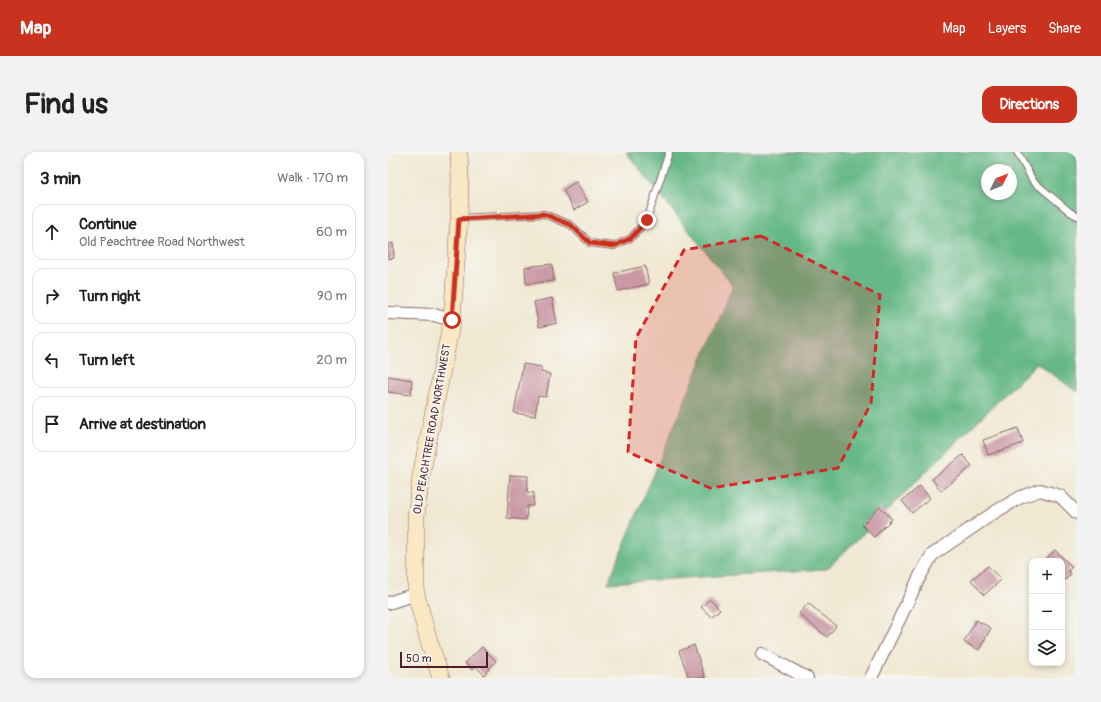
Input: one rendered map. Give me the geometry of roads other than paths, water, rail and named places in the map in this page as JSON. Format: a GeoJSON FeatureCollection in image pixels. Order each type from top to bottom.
{"type":"FeatureCollection","features":[{"type":"Feature","properties":{"kind":"main road","name":"OLD PEACHTREE ROAD NORTHWEST"},"geometry":{"type":"LineString","coordinates":[[442,678],[428,638],[416,594],[416,516],[422,474],[452,320],[459,219],[459,152]]}},
{"type":"Feature","properties":{"kind":"street"},"geometry":{"type":"LineString","coordinates":[[388,312],[434,315],[452,320]]}},
{"type":"Feature","properties":{"kind":"street"},"geometry":{"type":"LineString","coordinates":[[871,678],[920,576],[932,555],[995,512],[1020,497],[1040,490],[1060,496],[1077,512]]}},
{"type":"Feature","properties":{"kind":"street"},"geometry":{"type":"LineString","coordinates":[[388,602],[416,594]]}},
{"type":"Feature","properties":{"kind":"street"},"geometry":{"type":"LineString","coordinates":[[762,654],[807,678]]}},
{"type":"Feature","properties":{"kind":"lane"},"geometry":{"type":"LineString","coordinates":[[459,219],[544,214],[571,225],[590,243],[614,246],[631,238],[647,220],[669,152]]}},
{"type":"Feature","properties":{"kind":"lane"},"geometry":{"type":"LineString","coordinates":[[1017,152],[1032,181],[1077,216]]}}]}
